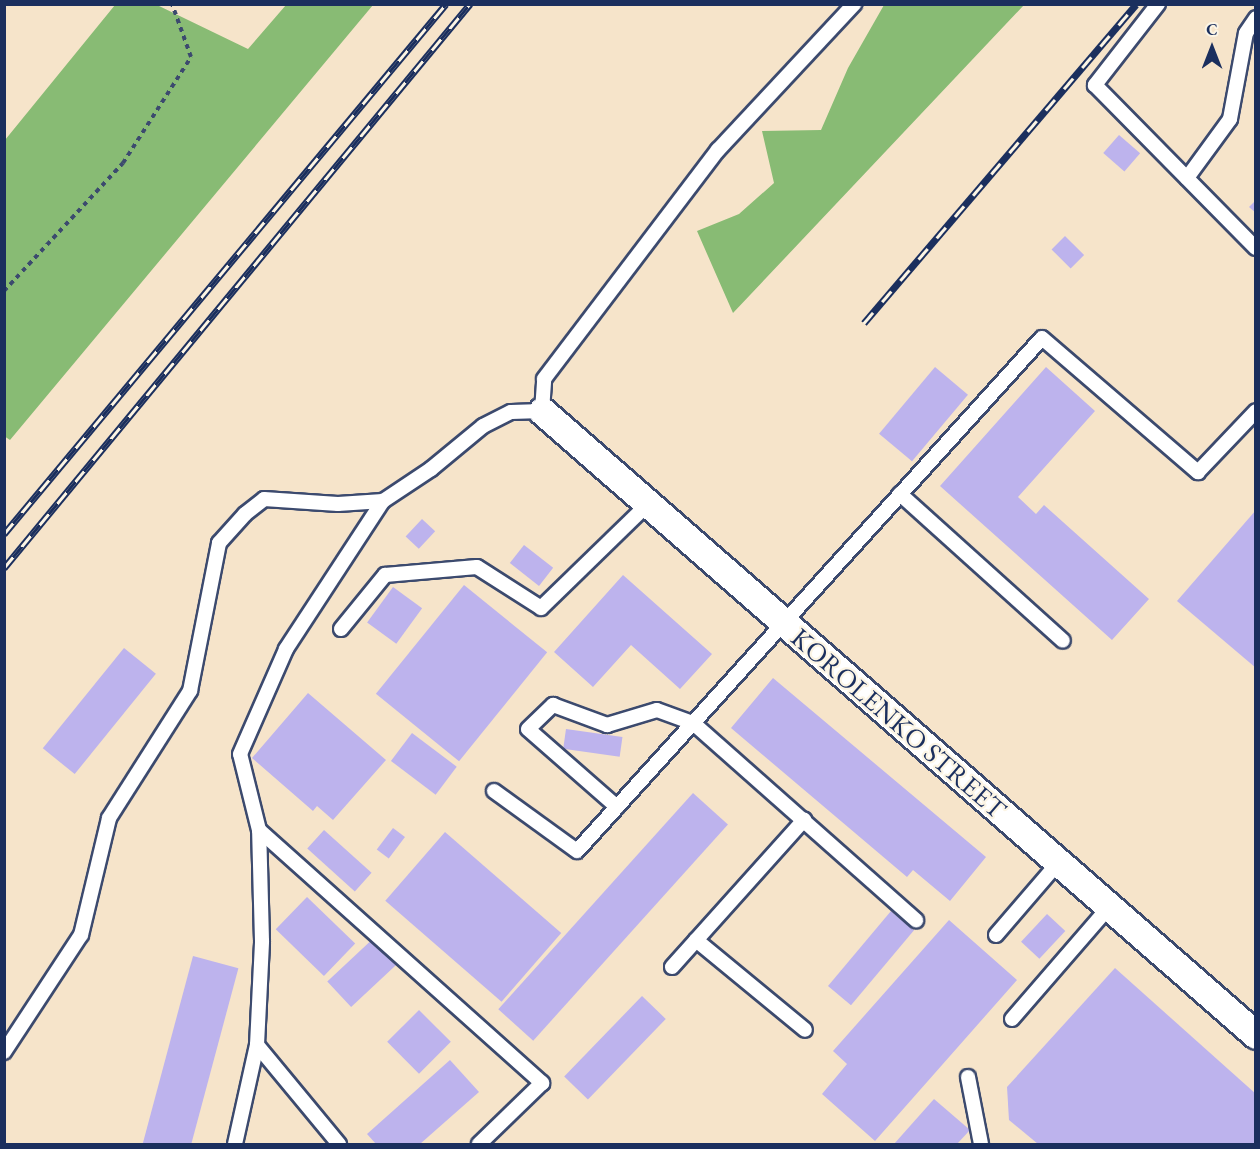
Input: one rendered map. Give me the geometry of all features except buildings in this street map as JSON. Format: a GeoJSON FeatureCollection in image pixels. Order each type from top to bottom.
{"type":"FeatureCollection","features":[{"type":"Feature","properties":{"kind":"street","name":"KOROLENKO STREET"},"geometry":{"type":"LineString","coordinates":[[542,411],[1256,1035]]}},
{"type":"Feature","properties":{"kind":"lane"},"geometry":{"type":"LineString","coordinates":[[236,1144],[257,1045],[262,941],[259,830],[240,754],[286,649],[382,501],[431,469],[483,426],[511,412],[542,411],[544,379],[718,150],[854,4]]}},
{"type":"Feature","properties":{"kind":"lane"},"geometry":{"type":"LineString","coordinates":[[1158,4],[1095,85],[1256,248]]}},
{"type":"Feature","properties":{"kind":"lane"},"geometry":{"type":"LineString","coordinates":[[1187,178],[1230,119],[1246,33],[1256,18]]}},
{"type":"Feature","properties":{"kind":"lane"},"geometry":{"type":"LineString","coordinates":[[494,791],[577,851],[1042,338],[1198,472],[1256,411]]}},
{"type":"Feature","properties":{"kind":"lane"},"geometry":{"type":"LineString","coordinates":[[900,494],[1063,641]]}},
{"type":"Feature","properties":{"kind":"lane"},"geometry":{"type":"LineString","coordinates":[[4,1052],[81,935],[109,819],[190,691],[219,543],[245,514],[264,499],[338,504],[382,501]]}},
{"type":"Feature","properties":{"kind":"lane"},"geometry":{"type":"LineString","coordinates":[[340,629],[385,575],[477,567],[541,608],[648,504]]}},
{"type":"Feature","properties":{"kind":"lane"},"geometry":{"type":"LineString","coordinates":[[617,807],[528,729],[553,705],[607,725],[657,710],[693,723],[916,920]]}},
{"type":"Feature","properties":{"kind":"lane"},"geometry":{"type":"LineString","coordinates":[[672,967],[804,820]]}},
{"type":"Feature","properties":{"kind":"lane"},"geometry":{"type":"LineString","coordinates":[[259,830],[542,1083],[479,1144]]}},
{"type":"Feature","properties":{"kind":"lane"},"geometry":{"type":"LineString","coordinates":[[996,935],[1058,862]]}},
{"type":"Feature","properties":{"kind":"lane"},"geometry":{"type":"LineString","coordinates":[[1012,1019],[1109,907]]}},
{"type":"Feature","properties":{"kind":"lane"},"geometry":{"type":"LineString","coordinates":[[696,940],[805,1030]]}},
{"type":"Feature","properties":{"kind":"lane"},"geometry":{"type":"LineString","coordinates":[[257,1045],[339,1144]]}},
{"type":"Feature","properties":{"kind":"lane"},"geometry":{"type":"LineString","coordinates":[[968,1077],[981,1144]]}},
{"type":"Feature","properties":{"kind":"path"},"geometry":{"type":"LineString","coordinates":[[4,291],[123,163],[191,57],[172,4]]}},
{"type":"Feature","properties":{"kind":"green space"},"geometry":{"type":"Polygon","coordinates":[[[115,5],[157,5],[248,49],[286,5],[373,5],[10,440],[4,436],[5,140],[115,5]]]}},
{"type":"Feature","properties":{"kind":"green space"},"geometry":{"type":"Polygon","coordinates":[[[884,5],[1024,5],[733,313],[697,231],[739,214],[774,183],[762,131],[821,130],[848,68],[884,5]]]}},
{"type":"Feature","properties":{"kind":"railway"},"geometry":{"type":"LineString","coordinates":[[4,534],[446,4]]}},
{"type":"Feature","properties":{"kind":"railway"},"geometry":{"type":"LineString","coordinates":[[4,568],[470,4]]}},
{"type":"Feature","properties":{"kind":"railway"},"geometry":{"type":"LineString","coordinates":[[864,323],[1136,4]]}}]}
